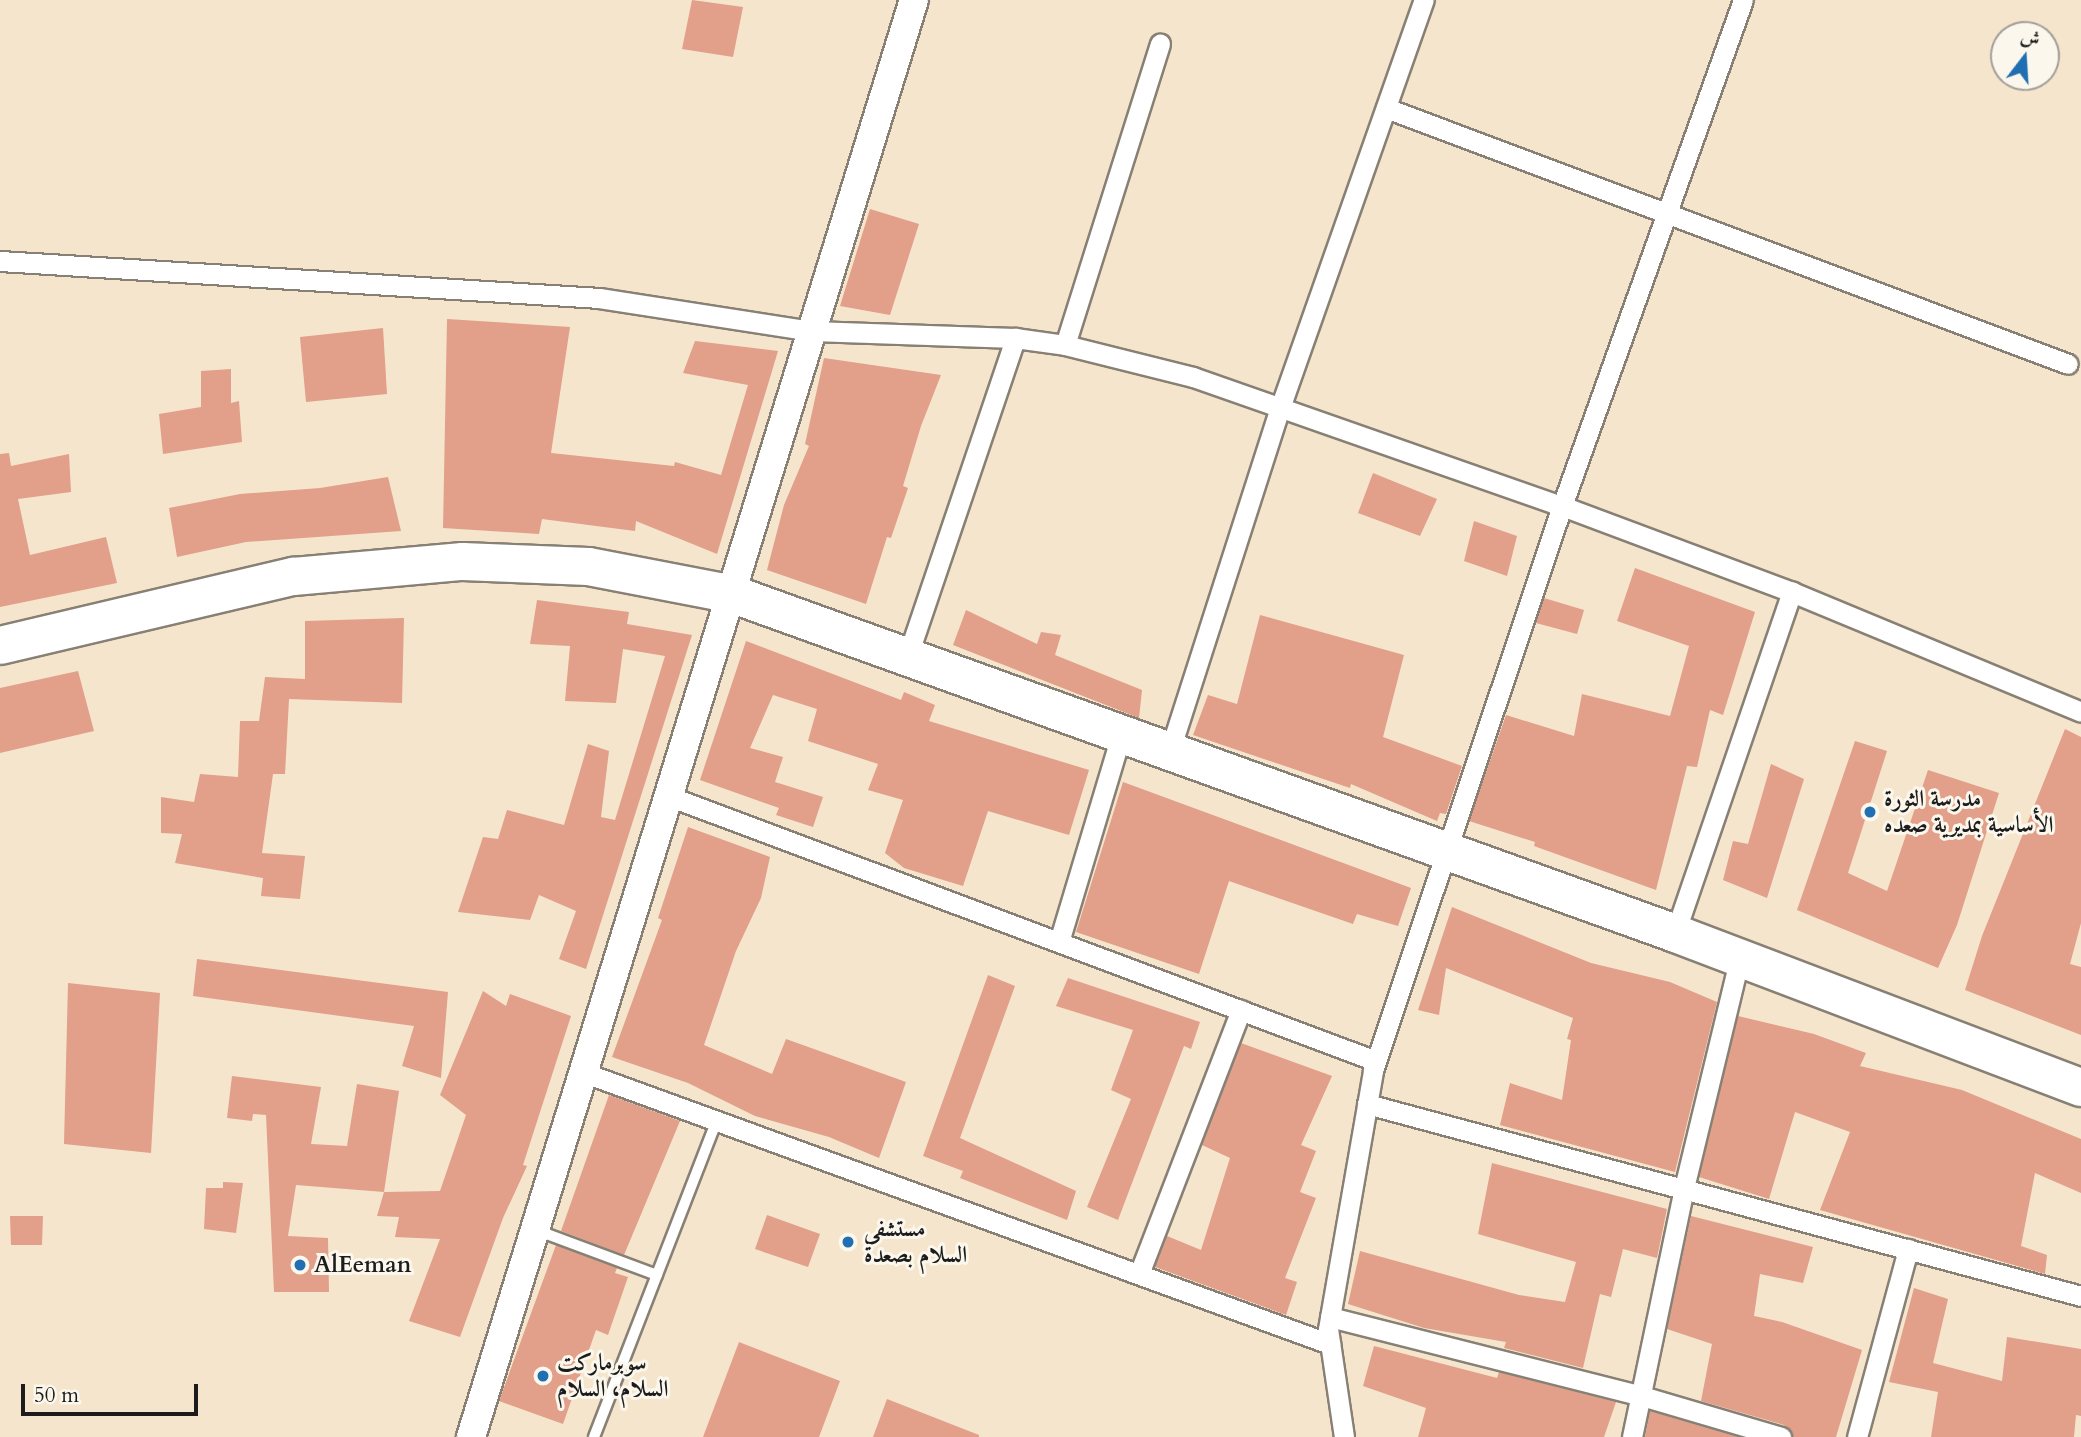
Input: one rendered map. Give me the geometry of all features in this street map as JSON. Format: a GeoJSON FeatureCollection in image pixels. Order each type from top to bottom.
{"type":"FeatureCollection","features":[{"type":"Feature","properties":{"kind":"highway"},"geometry":{"type":"LineString","coordinates":[[0,645],[293,576],[462,561],[588,566],[733,594],[1675,933],[2081,1087]]}},
{"type":"Feature","properties":{"kind":"street"},"geometry":{"type":"LineString","coordinates":[[471,1437],[671,797],[914,0]]}},
{"type":"Feature","properties":{"kind":"street"},"geometry":{"type":"LineString","coordinates":[[1170,750],[1280,408],[1424,0]]}},
{"type":"Feature","properties":{"kind":"street"},"geometry":{"type":"LineString","coordinates":[[1347,1436],[1330,1344],[1330,1317],[1376,1061],[1449,851],[1562,506],[1664,212],[1743,0]]}},
{"type":"Feature","properties":{"kind":"street"},"geometry":{"type":"LineString","coordinates":[[1065,345],[1160,44]]}},
{"type":"Feature","properties":{"kind":"street"},"geometry":{"type":"LineString","coordinates":[[1386,108],[2068,363]]}},
{"type":"Feature","properties":{"kind":"street"},"geometry":{"type":"LineString","coordinates":[[0,261],[599,298],[812,331],[1015,338],[1065,345],[1193,377],[1562,506],[1792,592],[2081,712]]}},
{"type":"Feature","properties":{"kind":"street"},"geometry":{"type":"LineString","coordinates":[[908,655],[1015,338]]}},
{"type":"Feature","properties":{"kind":"street"},"geometry":{"type":"LineString","coordinates":[[1675,933],[1792,592]]}},
{"type":"Feature","properties":{"kind":"street"},"geometry":{"type":"LineString","coordinates":[[1059,942],[1122,732]]}},
{"type":"Feature","properties":{"kind":"street"},"geometry":{"type":"LineString","coordinates":[[671,797],[1376,1061]]}},
{"type":"Feature","properties":{"kind":"street"},"geometry":{"type":"LineString","coordinates":[[1632,1437],[1684,1188],[1740,957]]}},
{"type":"Feature","properties":{"kind":"street"},"geometry":{"type":"LineString","coordinates":[[1139,1274],[1241,1010]]}},
{"type":"Feature","properties":{"kind":"street"},"geometry":{"type":"LineString","coordinates":[[585,1073],[1330,1344]]}},
{"type":"Feature","properties":{"kind":"street"},"geometry":{"type":"LineString","coordinates":[[1367,1104],[2081,1296]]}},
{"type":"Feature","properties":{"kind":"street"},"geometry":{"type":"LineString","coordinates":[[1857,1437],[1908,1249]]}},
{"type":"Feature","properties":{"kind":"street"},"geometry":{"type":"LineString","coordinates":[[1330,1317],[1642,1396],[1781,1437]]}},
{"type":"Feature","properties":{"kind":"lane"},"geometry":{"type":"LineString","coordinates":[[594,1437],[717,1120]]}},
{"type":"Feature","properties":{"kind":"lane"},"geometry":{"type":"LineString","coordinates":[[536,1230],[657,1275]]}},
{"type":"Feature","properties":{"kind":"building"},"geometry":{"type":"Polygon","coordinates":[[[692,0],[743,7],[733,57],[682,49],[692,0]]]}},
{"type":"Feature","properties":{"kind":"building"},"geometry":{"type":"Polygon","coordinates":[[[870,209],[919,224],[890,315],[840,306],[870,209]]]}},
{"type":"Feature","properties":{"kind":"building"},"geometry":{"type":"Polygon","coordinates":[[[447,319],[570,327],[551,453],[674,466],[675,462],[721,475],[748,385],[683,373],[695,341],[778,351],[717,554],[636,521],[635,531],[542,519],[539,534],[443,528],[447,319]]]}},
{"type":"Feature","properties":{"kind":"building"},"geometry":{"type":"Polygon","coordinates":[[[383,328],[387,394],[306,402],[300,337],[383,328]]]}},
{"type":"Feature","properties":{"kind":"building"},"geometry":{"type":"Polygon","coordinates":[[[824,358],[941,375],[921,426],[903,486],[908,488],[891,538],[887,537],[866,604],[767,570],[784,505],[809,446],[805,444],[824,358]]]}},
{"type":"Feature","properties":{"kind":"building"},"geometry":{"type":"Polygon","coordinates":[[[231,369],[231,403],[239,401],[242,442],[163,454],[159,414],[201,407],[201,371],[231,369]]]}},
{"type":"Feature","properties":{"kind":"building"},"geometry":{"type":"Polygon","coordinates":[[[9,453],[11,466],[69,454],[71,492],[18,499],[30,555],[106,537],[117,583],[0,607],[0,454],[9,453]]]}},
{"type":"Feature","properties":{"kind":"building"},"geometry":{"type":"Polygon","coordinates":[[[1373,473],[1437,499],[1420,536],[1358,513],[1373,473]]]}},
{"type":"Feature","properties":{"kind":"building"},"geometry":{"type":"Polygon","coordinates":[[[388,477],[401,531],[246,542],[177,557],[169,508],[240,494],[320,488],[388,477]]]}},
{"type":"Feature","properties":{"kind":"building"},"geometry":{"type":"Polygon","coordinates":[[[1474,521],[1517,536],[1507,576],[1464,561],[1474,521]]]}},
{"type":"Feature","properties":{"kind":"building"},"geometry":{"type":"Polygon","coordinates":[[[1635,568],[1755,612],[1723,715],[1710,710],[1697,767],[1687,766],[1656,890],[1534,846],[1535,842],[1469,821],[1506,715],[1574,736],[1582,694],[1670,716],[1689,646],[1617,621],[1635,568]]]}},
{"type":"Feature","properties":{"kind":"building"},"geometry":{"type":"Polygon","coordinates":[[[1544,598],[1584,610],[1577,634],[1536,623],[1544,598]]]}},
{"type":"Feature","properties":{"kind":"building"},"geometry":{"type":"Polygon","coordinates":[[[537,600],[629,612],[627,624],[692,635],[586,969],[559,959],[576,911],[539,895],[530,920],[458,912],[483,837],[498,839],[507,810],[564,825],[588,744],[609,751],[601,817],[615,820],[665,656],[623,649],[616,703],[565,701],[570,646],[530,644],[537,600]]]}},
{"type":"Feature","properties":{"kind":"building"},"geometry":{"type":"Polygon","coordinates":[[[966,610],[1037,644],[1041,632],[1061,635],[1055,655],[1142,690],[1139,718],[953,645],[966,610]]]}},
{"type":"Feature","properties":{"kind":"building"},"geometry":{"type":"Polygon","coordinates":[[[1260,615],[1404,655],[1383,737],[1462,766],[1446,814],[1440,813],[1437,821],[1351,784],[1350,788],[1193,735],[1208,695],[1237,704],[1260,615]]]}},
{"type":"Feature","properties":{"kind":"building"},"geometry":{"type":"Polygon","coordinates":[[[404,618],[402,703],[289,699],[285,774],[273,774],[262,853],[305,856],[300,899],[261,896],[263,878],[175,863],[182,834],[161,833],[161,797],[194,802],[200,774],[238,777],[240,721],[259,721],[265,677],[305,679],[305,621],[404,618]]]}},
{"type":"Feature","properties":{"kind":"building"},"geometry":{"type":"Polygon","coordinates":[[[746,641],[901,700],[904,692],[935,705],[929,721],[1089,770],[1069,835],[988,811],[963,886],[904,868],[885,853],[903,800],[868,790],[878,764],[808,741],[817,709],[773,695],[750,748],[783,757],[775,782],[823,797],[813,827],[776,815],[779,808],[700,780],[746,641]]]}},
{"type":"Feature","properties":{"kind":"building"},"geometry":{"type":"Polygon","coordinates":[[[78,671],[94,731],[0,753],[0,688],[78,671]]]}},
{"type":"Feature","properties":{"kind":"building"},"geometry":{"type":"Polygon","coordinates":[[[2065,729],[2081,737],[2081,923],[2070,964],[2081,967],[2081,1035],[1965,990],[1982,936],[2065,729]]]}},
{"type":"Feature","properties":{"kind":"building"},"geometry":{"type":"Polygon","coordinates":[[[1855,741],[1887,751],[1848,873],[1887,891],[1928,770],[1999,793],[1957,925],[1938,968],[1797,910],[1855,741]]]}},
{"type":"Feature","properties":{"kind":"building"},"geometry":{"type":"Polygon","coordinates":[[[1771,764],[1804,779],[1767,898],[1723,880],[1733,841],[1748,844],[1771,764]]]}},
{"type":"Feature","properties":{"kind":"building"},"geometry":{"type":"Polygon","coordinates":[[[1123,782],[1411,888],[1398,926],[1357,914],[1353,924],[1229,881],[1199,974],[1076,932],[1123,782]]]}},
{"type":"Feature","properties":{"kind":"building"},"geometry":{"type":"Polygon","coordinates":[[[688,827],[770,857],[761,898],[736,951],[704,1045],[772,1074],[786,1039],[906,1082],[879,1158],[829,1137],[755,1116],[688,1083],[612,1057],[662,920],[658,918],[688,827]]]}},
{"type":"Feature","properties":{"kind":"building"},"geometry":{"type":"Polygon","coordinates":[[[1452,907],[1591,963],[1670,982],[1717,1002],[1675,1172],[1500,1125],[1510,1083],[1562,1100],[1571,1040],[1567,1039],[1573,1018],[1446,968],[1439,1015],[1418,1010],[1452,907]]]}},
{"type":"Feature","properties":{"kind":"building"},"geometry":{"type":"Polygon","coordinates":[[[197,959],[448,992],[441,1078],[402,1066],[414,1026],[193,996],[197,959]]]}},
{"type":"Feature","properties":{"kind":"building"},"geometry":{"type":"Polygon","coordinates":[[[988,975],[1015,986],[960,1138],[1076,1191],[1067,1220],[960,1178],[963,1171],[923,1156],[988,975]]]}},
{"type":"Feature","properties":{"kind":"building"},"geometry":{"type":"Polygon","coordinates":[[[1068,978],[1200,1022],[1191,1049],[1184,1046],[1118,1220],[1087,1207],[1131,1099],[1111,1090],[1133,1030],[1056,1006],[1068,978]]]}},
{"type":"Feature","properties":{"kind":"building"},"geometry":{"type":"Polygon","coordinates":[[[68,983],[160,993],[151,1153],[64,1144],[68,983]]]}},
{"type":"Feature","properties":{"kind":"building"},"geometry":{"type":"Polygon","coordinates":[[[483,991],[506,1006],[510,994],[571,1016],[523,1165],[527,1166],[503,1218],[460,1337],[409,1321],[440,1239],[395,1237],[399,1217],[377,1216],[384,1192],[440,1191],[466,1115],[440,1095],[483,991]]]}},
{"type":"Feature","properties":{"kind":"building"},"geometry":{"type":"Polygon","coordinates":[[[1738,1016],[1814,1034],[1866,1053],[1860,1066],[1962,1090],[2081,1139],[2081,1193],[2035,1173],[2021,1246],[2047,1255],[2045,1274],[1820,1210],[1850,1132],[1795,1112],[1769,1199],[1699,1177],[1738,1016]]]}},
{"type":"Feature","properties":{"kind":"building"},"geometry":{"type":"Polygon","coordinates":[[[1241,1043],[1332,1076],[1301,1145],[1316,1151],[1300,1192],[1316,1198],[1285,1278],[1297,1282],[1286,1315],[1155,1267],[1167,1236],[1201,1250],[1230,1158],[1202,1145],[1241,1043]]]}},
{"type":"Feature","properties":{"kind":"building"},"geometry":{"type":"Polygon","coordinates":[[[232,1076],[321,1087],[311,1144],[347,1146],[357,1084],[399,1091],[384,1192],[296,1185],[288,1236],[328,1238],[329,1292],[274,1292],[266,1115],[253,1114],[252,1121],[227,1118],[232,1076]]]}},
{"type":"Feature","properties":{"kind":"building"},"geometry":{"type":"Polygon","coordinates":[[[609,1095],[680,1121],[624,1255],[561,1231],[609,1095]]]}},
{"type":"Feature","properties":{"kind":"building"},"geometry":{"type":"Polygon","coordinates":[[[1492,1163],[1667,1209],[1657,1258],[1623,1249],[1611,1297],[1600,1294],[1583,1368],[1504,1348],[1506,1342],[1424,1328],[1348,1304],[1360,1251],[1519,1295],[1565,1302],[1576,1262],[1478,1234],[1492,1163]]]}},
{"type":"Feature","properties":{"kind":"building"},"geometry":{"type":"Polygon","coordinates":[[[223,1182],[243,1183],[236,1233],[204,1229],[206,1188],[223,1188],[223,1182]]]}},
{"type":"Feature","properties":{"kind":"building"},"geometry":{"type":"Polygon","coordinates":[[[767,1215],[820,1234],[808,1267],[755,1249],[767,1215]]]}},
{"type":"Feature","properties":{"kind":"building"},"geometry":{"type":"Polygon","coordinates":[[[10,1216],[43,1216],[42,1245],[11,1245],[10,1216]]]}},
{"type":"Feature","properties":{"kind":"building"},"geometry":{"type":"Polygon","coordinates":[[[1691,1216],[1813,1247],[1803,1283],[1760,1274],[1754,1316],[1782,1322],[1862,1350],[1836,1437],[1793,1437],[1784,1425],[1701,1401],[1712,1344],[1667,1329],[1691,1216]]]}},
{"type":"Feature","properties":{"kind":"building"},"geometry":{"type":"Polygon","coordinates":[[[556,1245],[617,1268],[615,1273],[628,1277],[608,1335],[596,1330],[563,1424],[499,1401],[556,1245]]]}},
{"type":"Feature","properties":{"kind":"building"},"geometry":{"type":"Polygon","coordinates":[[[1914,1288],[1948,1299],[1933,1363],[2002,1381],[2007,1337],[2081,1349],[2081,1416],[2076,1415],[2074,1437],[1931,1437],[1938,1392],[1889,1382],[1914,1288]]]}},
{"type":"Feature","properties":{"kind":"building"},"geometry":{"type":"Polygon","coordinates":[[[739,1342],[840,1381],[819,1437],[703,1437],[739,1342]]]}},
{"type":"Feature","properties":{"kind":"building"},"geometry":{"type":"Polygon","coordinates":[[[1374,1346],[1497,1378],[1499,1372],[1616,1402],[1604,1437],[1418,1437],[1426,1408],[1363,1386],[1374,1346]]]}},
{"type":"Feature","properties":{"kind":"building"},"geometry":{"type":"Polygon","coordinates":[[[887,1399],[979,1435],[979,1437],[873,1437],[887,1399]]]}},
{"type":"Feature","properties":{"kind":"building"},"geometry":{"type":"Polygon","coordinates":[[[1650,1411],[1738,1437],[1645,1437],[1650,1411]]]}},
{"type":"Feature","properties":{"kind":"place","name":"مدرسة الثورة الأساسية بمديرية صعده"},"geometry":{"type":"Point","coordinates":[1870,812]}},
{"type":"Feature","properties":{"kind":"place","name":"مستشفى السلام بصعدة"},"geometry":{"type":"Point","coordinates":[848,1242]}},
{"type":"Feature","properties":{"kind":"place","name":"AlEeman"},"geometry":{"type":"Point","coordinates":[300,1265]}},
{"type":"Feature","properties":{"kind":"place","name":"سوبرماركت السلام، السلام"},"geometry":{"type":"Point","coordinates":[543,1376]}}]}
